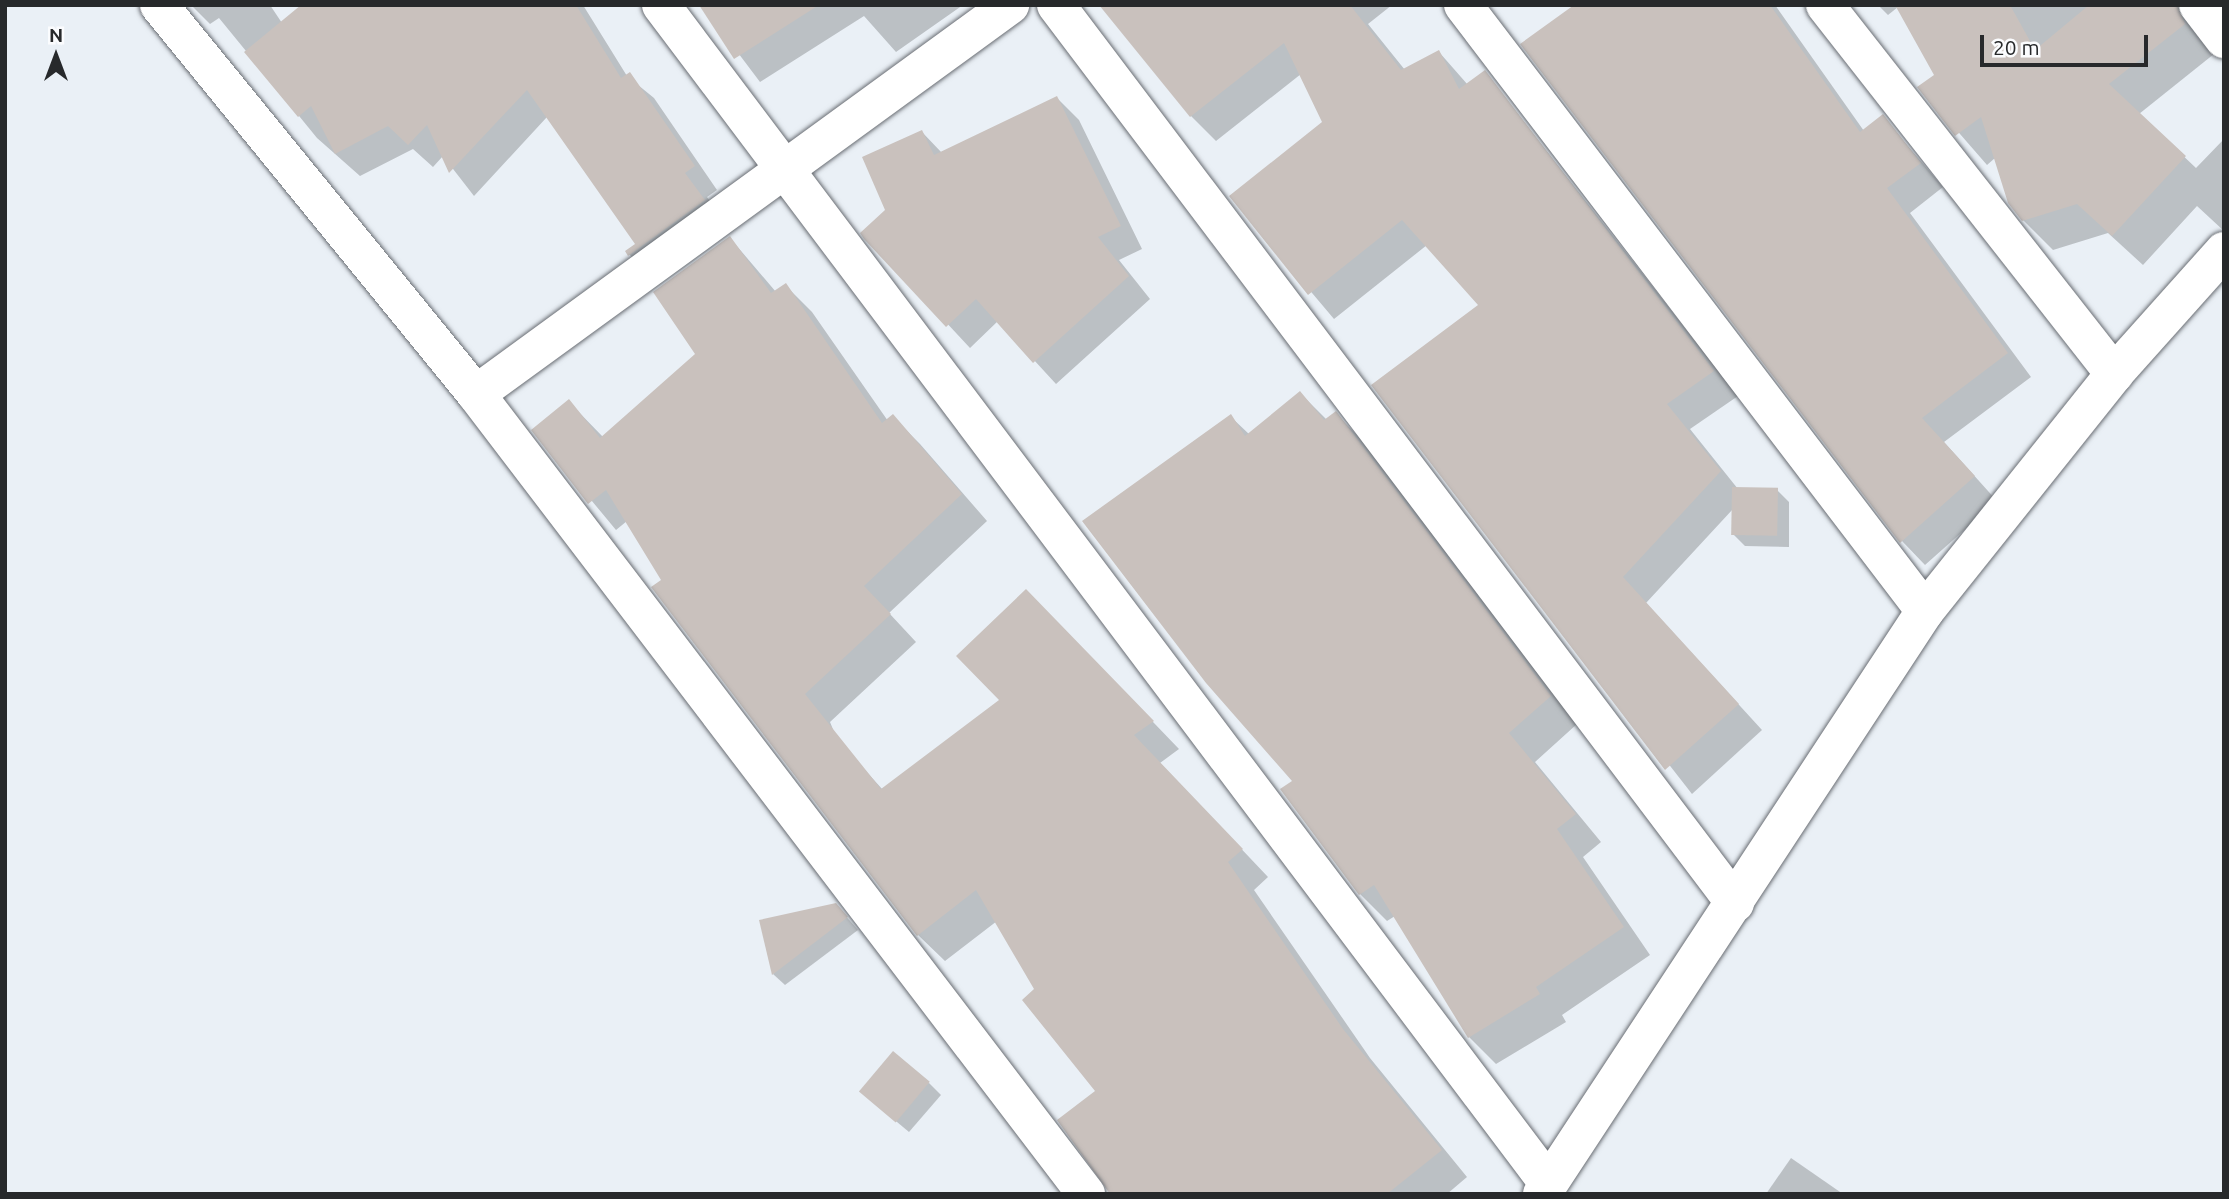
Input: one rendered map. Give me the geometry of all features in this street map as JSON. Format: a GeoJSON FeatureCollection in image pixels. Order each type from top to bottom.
{"type":"FeatureCollection","features":[{"type":"Feature","properties":{"kind":"street"},"geometry":{"type":"LineString","coordinates":[[661,5],[788,167],[1545,1188],[1925,611],[2114,374],[2224,251]]}},
{"type":"Feature","properties":{"kind":"street"},"geometry":{"type":"LineString","coordinates":[[476,394],[1010,5]]}},
{"type":"Feature","properties":{"kind":"street"},"geometry":{"type":"LineString","coordinates":[[1055,5],[1735,903]]}},
{"type":"Feature","properties":{"kind":"street"},"geometry":{"type":"LineString","coordinates":[[1463,5],[1925,611]]}},
{"type":"Feature","properties":{"kind":"street"},"geometry":{"type":"LineString","coordinates":[[1825,5],[2114,374]]}},
{"type":"Feature","properties":{"kind":"street"},"geometry":{"type":"LineString","coordinates":[[2199,5],[2224,39]]}},
{"type":"Feature","properties":{"kind":"street"},"geometry":{"type":"LineString","coordinates":[[165,7],[476,394],[1086,1194]]}},
{"type":"Feature","properties":{"kind":"building"},"geometry":{"type":"Polygon","coordinates":[[[301,5],[576,5],[621,78],[630,72],[695,166],[685,173],[705,200],[628,256],[625,251],[635,244],[527,90],[449,173],[427,125],[408,145],[388,126],[335,154],[311,106],[298,117],[244,52],[301,5]]]}},
{"type":"Feature","properties":{"kind":"building"},"geometry":{"type":"Polygon","coordinates":[[[699,5],[819,5],[734,59],[699,5]]]}},
{"type":"Feature","properties":{"kind":"building"},"geometry":{"type":"Polygon","coordinates":[[[1099,5],[1350,5],[1401,70],[1439,50],[1459,89],[1485,70],[1714,371],[1667,404],[1721,471],[1623,577],[1739,704],[1665,770],[1371,385],[1478,305],[1402,220],[1308,295],[1229,196],[1322,122],[1284,43],[1190,117],[1099,5]]]}},
{"type":"Feature","properties":{"kind":"building"},"geometry":{"type":"Polygon","coordinates":[[[1574,5],[1770,5],[1860,132],[1883,114],[1921,163],[1887,188],[2008,353],[1922,418],[1975,476],[1900,543],[1520,44],[1574,5]]]}},
{"type":"Feature","properties":{"kind":"building"},"geometry":{"type":"Polygon","coordinates":[[[1895,5],[2010,5],[2035,50],[2089,5],[2177,5],[2185,24],[2109,84],[2186,156],[2112,236],[2077,204],[2022,221],[2008,203],[1981,117],[1955,136],[1917,87],[1934,75],[1895,5]]]}},
{"type":"Feature","properties":{"kind":"building"},"geometry":{"type":"Polygon","coordinates":[[[1057,96],[1121,226],[1098,237],[1129,276],[1033,363],[976,299],[946,327],[864,239],[860,233],[885,210],[862,157],[922,130],[934,155],[1057,96]]]}},
{"type":"Feature","properties":{"kind":"building"},"geometry":{"type":"Polygon","coordinates":[[[730,236],[771,293],[786,283],[882,423],[893,414],[962,494],[864,586],[891,614],[805,694],[881,789],[999,700],[956,656],[1026,589],[1154,721],[1134,735],[1243,849],[1228,862],[1343,1029],[1442,1150],[1387,1194],[1110,1194],[1057,1120],[1095,1091],[1022,1000],[1034,989],[976,890],[917,936],[651,587],[661,580],[606,490],[588,504],[531,430],[569,399],[600,438],[695,354],[653,292],[730,236]]]}},
{"type":"Feature","properties":{"kind":"building"},"geometry":{"type":"Polygon","coordinates":[[[1300,391],[1324,420],[1336,411],[1551,696],[1509,733],[1576,814],[1557,829],[1624,927],[1536,987],[1540,994],[1468,1038],[1374,885],[1359,895],[1280,789],[1292,781],[1206,683],[1082,521],[1231,414],[1245,436],[1300,391]]]}},
{"type":"Feature","properties":{"kind":"building"},"geometry":{"type":"Polygon","coordinates":[[[1732,487],[1778,488],[1777,536],[1731,535],[1732,487]]]}},
{"type":"Feature","properties":{"kind":"building"},"geometry":{"type":"Polygon","coordinates":[[[836,903],[848,917],[772,975],[759,920],[836,903]]]}},
{"type":"Feature","properties":{"kind":"building"},"geometry":{"type":"Polygon","coordinates":[[[893,1051],[930,1082],[896,1122],[859,1092],[893,1051]]]}}]}
